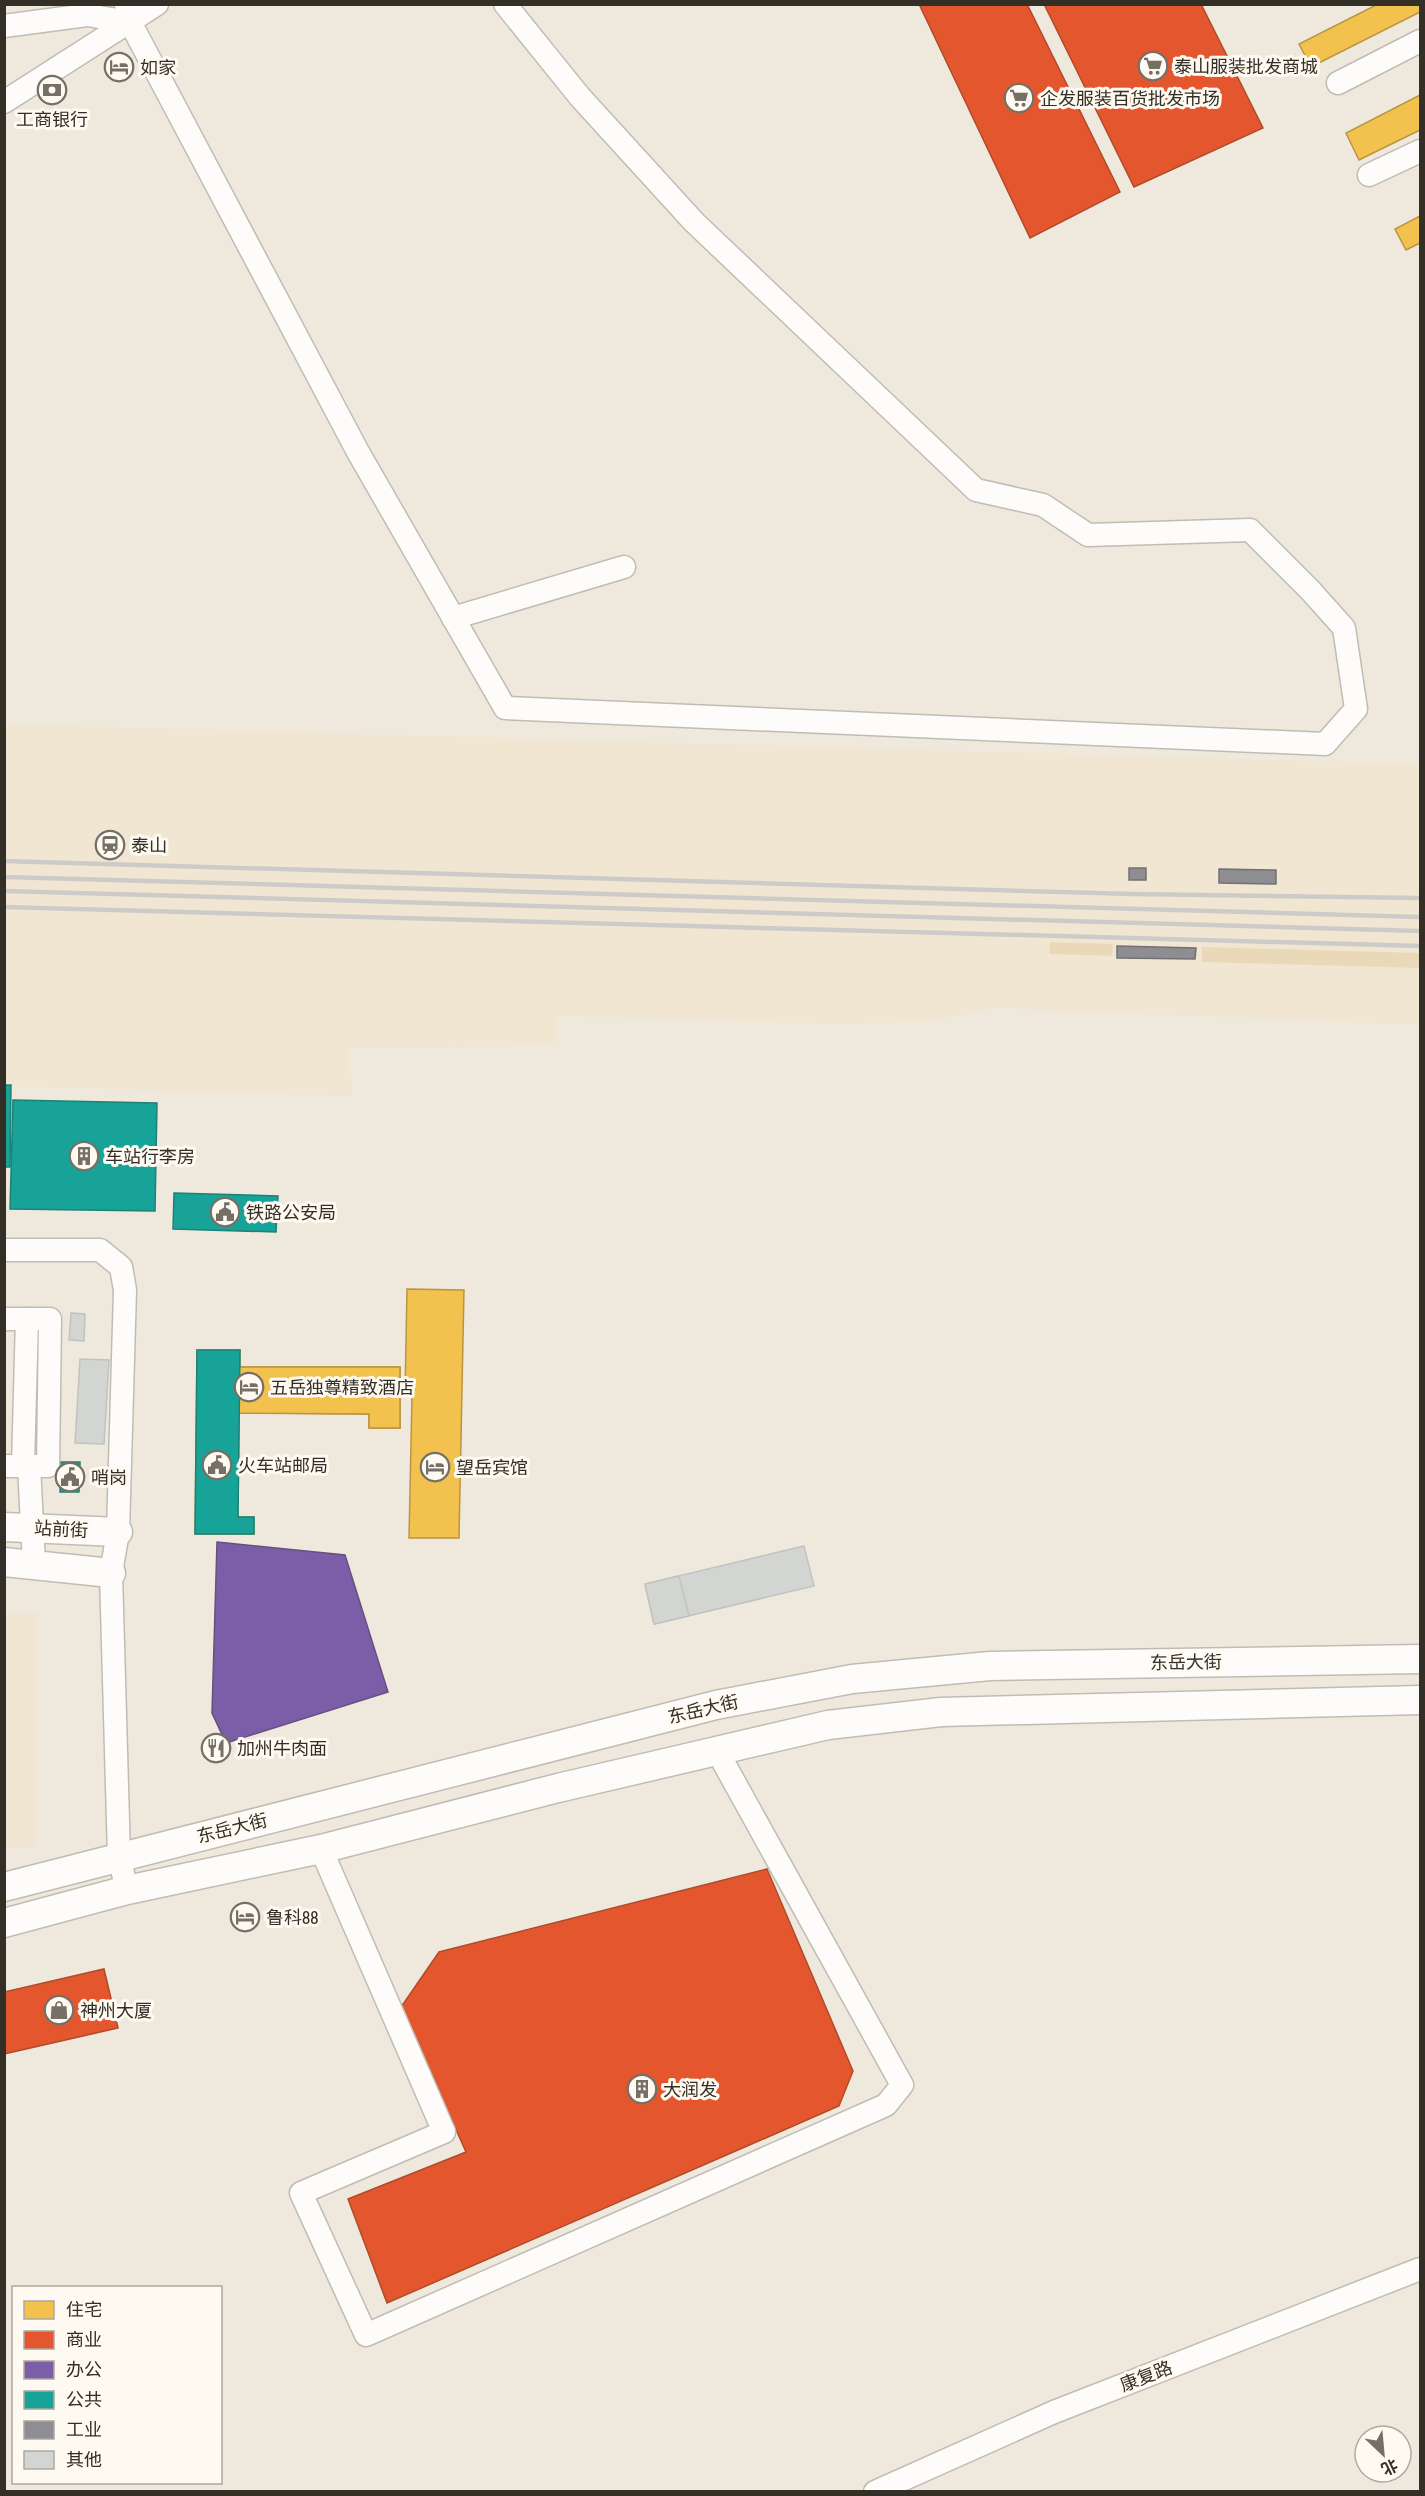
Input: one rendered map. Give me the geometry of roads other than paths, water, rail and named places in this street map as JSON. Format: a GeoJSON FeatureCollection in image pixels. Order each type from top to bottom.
{"type":"FeatureCollection","features":[{"type":"Feature","properties":{"kind":"main road","name":"站前街"},"geometry":{"type":"LineString","coordinates":[[4,1527],[118,1532]]}},
{"type":"Feature","properties":{"kind":"main road","name":"站前街"},"geometry":{"type":"LineString","coordinates":[[4,1562],[34,1563],[111,1573]]}},
{"type":"Feature","properties":{"kind":"main road","name":"东岳大街"},"geometry":{"type":"LineString","coordinates":[[4,1887],[717,1705],[852,1679],[990,1666],[1420,1659]]}},
{"type":"Feature","properties":{"kind":"main road"},"geometry":{"type":"LineString","coordinates":[[4,1923],[127,1890],[321,1849],[716,1749],[828,1725],[941,1712],[1420,1700]]}},
{"type":"Feature","properties":{"kind":"street"},"geometry":{"type":"LineString","coordinates":[[4,26],[87,15],[128,13],[157,4]]}},
{"type":"Feature","properties":{"kind":"street"},"geometry":{"type":"LineString","coordinates":[[128,13],[352,441],[505,708],[1326,744],[1356,709],[1344,628],[1311,590],[1250,530],[1088,535],[1043,506],[976,490],[694,222],[580,97],[505,4]]}},
{"type":"Feature","properties":{"kind":"street"},"geometry":{"type":"LineString","coordinates":[[4,102],[128,13]]}},
{"type":"Feature","properties":{"kind":"street"},"geometry":{"type":"LineString","coordinates":[[1338,83],[1420,41]]}},
{"type":"Feature","properties":{"kind":"street"},"geometry":{"type":"LineString","coordinates":[[1370,175],[1420,151]]}},
{"type":"Feature","properties":{"kind":"street"},"geometry":{"type":"LineString","coordinates":[[453,618],[624,567]]}},
{"type":"Feature","properties":{"kind":"street"},"geometry":{"type":"LineString","coordinates":[[4,1250],[100,1250],[121,1267],[125,1290],[118,1532],[111,1573],[119,1857],[127,1890]]}},
{"type":"Feature","properties":{"kind":"street"},"geometry":{"type":"LineString","coordinates":[[22,1320],[21,1466],[34,1528],[34,1563]]}},
{"type":"Feature","properties":{"kind":"street"},"geometry":{"type":"LineString","coordinates":[[321,1849],[444,2132],[301,2193],[366,2335],[886,2105],[902,2085],[716,1749]]}},
{"type":"Feature","properties":{"kind":"street","name":"康复路"},"geometry":{"type":"LineString","coordinates":[[875,2492],[1054,2412],[1420,2269]]}},
{"type":"Feature","properties":{"kind":"railway"},"geometry":{"type":"LineString","coordinates":[[4,861],[1131,894],[1420,898]]}},
{"type":"Feature","properties":{"kind":"railway"},"geometry":{"type":"LineString","coordinates":[[4,877],[1420,917]]}},
{"type":"Feature","properties":{"kind":"railway"},"geometry":{"type":"LineString","coordinates":[[4,891],[1420,931]]}},
{"type":"Feature","properties":{"kind":"railway"},"geometry":{"type":"LineString","coordinates":[[4,907],[1420,946]]}},
{"type":"Feature","properties":{"kind":"place","name":"泰山服装批发商城"},"geometry":{"type":"Point","coordinates":[1153,66]}},
{"type":"Feature","properties":{"kind":"place","name":"如家"},"geometry":{"type":"Point","coordinates":[119,67]}},
{"type":"Feature","properties":{"kind":"place","name":"工商银行"},"geometry":{"type":"Point","coordinates":[52,90]}},
{"type":"Feature","properties":{"kind":"place","name":"企发服装百货批发市场"},"geometry":{"type":"Point","coordinates":[1019,98]}},
{"type":"Feature","properties":{"kind":"place","name":"泰山"},"geometry":{"type":"Point","coordinates":[110,845]}},
{"type":"Feature","properties":{"kind":"place","name":"车站行李房"},"geometry":{"type":"Point","coordinates":[84,1156]}},
{"type":"Feature","properties":{"kind":"place","name":"铁路公安局"},"geometry":{"type":"Point","coordinates":[225,1212]}},
{"type":"Feature","properties":{"kind":"place","name":"五岳独尊精致酒店"},"geometry":{"type":"Point","coordinates":[249,1387]}},
{"type":"Feature","properties":{"kind":"place","name":"火车站邮局"},"geometry":{"type":"Point","coordinates":[217,1465]}},
{"type":"Feature","properties":{"kind":"place","name":"望岳宾馆"},"geometry":{"type":"Point","coordinates":[435,1467]}},
{"type":"Feature","properties":{"kind":"place","name":"哨岗"},"geometry":{"type":"Point","coordinates":[70,1477]}},
{"type":"Feature","properties":{"kind":"place","name":"加州牛肉面"},"geometry":{"type":"Point","coordinates":[216,1748]}},
{"type":"Feature","properties":{"kind":"place","name":"鲁科88"},"geometry":{"type":"Point","coordinates":[245,1917]}},
{"type":"Feature","properties":{"kind":"place","name":"神州大厦"},"geometry":{"type":"Point","coordinates":[59,2010]}},
{"type":"Feature","properties":{"kind":"place","name":"大润发"},"geometry":{"type":"Point","coordinates":[642,2089]}}]}
